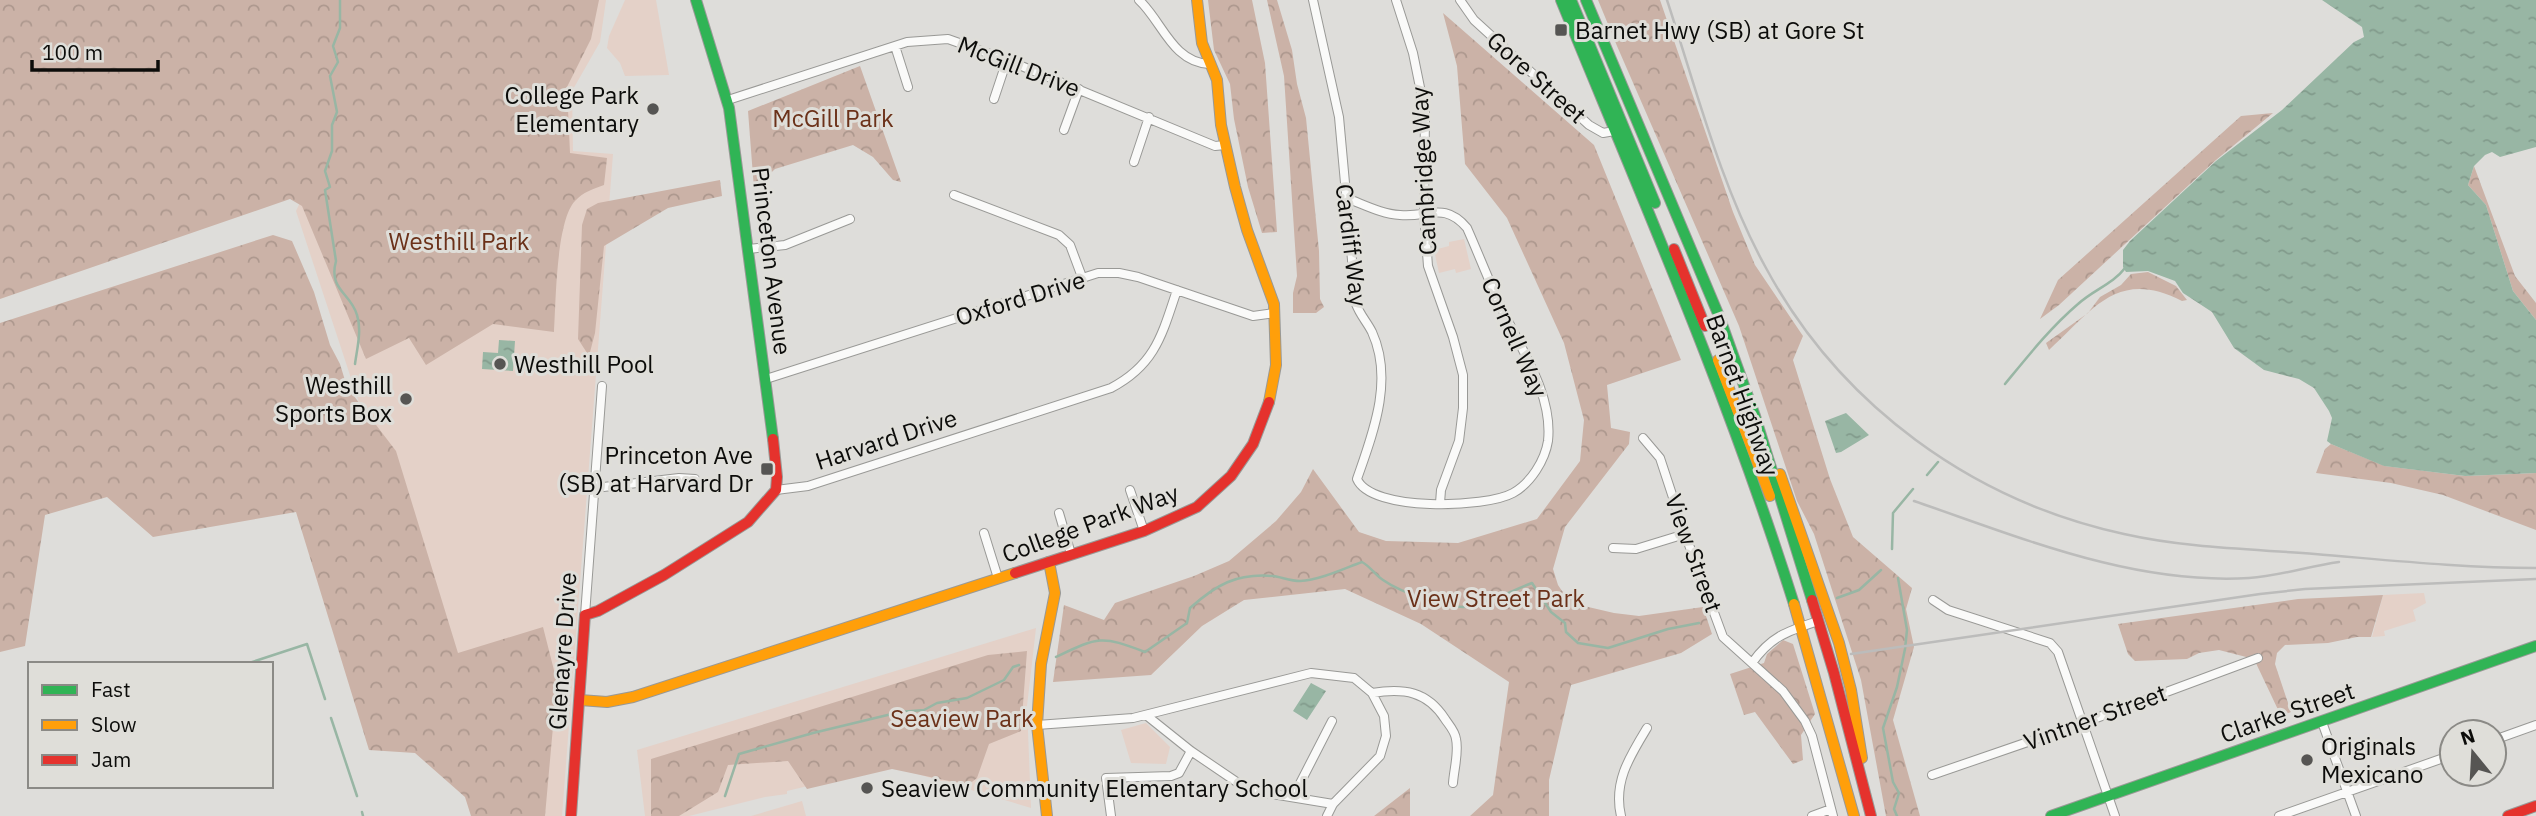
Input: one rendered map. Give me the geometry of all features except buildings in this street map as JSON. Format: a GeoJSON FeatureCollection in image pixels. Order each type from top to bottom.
{"type":"FeatureCollection","features":[{"type":"Feature","properties":{"kind":"main road","name":"Princeton Avenue"},"geometry":{"type":"LineString","coordinates":[[696,0],[727,100],[766,379],[777,477],[776,490]]}},
{"type":"Feature","properties":{"kind":"main road","name":"College Park Way"},"geometry":{"type":"LineString","coordinates":[[580,700],[607,702],[633,696],[1144,531],[1197,507],[1231,476],[1253,444],[1268,408],[1276,365],[1275,313],[1270,288],[1247,230],[1238,198],[1225,145],[1217,80],[1202,43],[1197,0]]}},
{"type":"Feature","properties":{"kind":"main road","name":"Barnet Highway"},"geometry":{"type":"LineString","coordinates":[[1561,0],[1620,130],[1735,427],[1801,626],[1854,816]]}},
{"type":"Feature","properties":{"kind":"main road"},"geometry":{"type":"LineString","coordinates":[[1572,0],[1620,130],[1691,292],[1772,499],[1788,527]]}},
{"type":"Feature","properties":{"kind":"main road","name":"Barnet Highway"},"geometry":{"type":"LineString","coordinates":[[1586,0],[1719,316],[1762,436],[1818,621],[1871,816]]}},
{"type":"Feature","properties":{"kind":"main road","name":"Barnet Highway"},"geometry":{"type":"LineString","coordinates":[[1762,436],[1776,464],[1819,580],[1846,670],[1857,716],[1864,786]]}},
{"type":"Feature","properties":{"kind":"main road"},"geometry":{"type":"LineString","coordinates":[[585,615],[598,611],[664,575],[748,522],[776,490]]}},
{"type":"Feature","properties":{"kind":"main road"},"geometry":{"type":"LineString","coordinates":[[1047,816],[1037,726],[1041,664],[1055,593],[1049,562]]}},
{"type":"Feature","properties":{"kind":"main road","name":"Glenayre Drive"},"geometry":{"type":"LineString","coordinates":[[571,816],[585,615]]}},
{"type":"Feature","properties":{"kind":"main road","name":"Clarke Street"},"geometry":{"type":"LineString","coordinates":[[2051,816],[2536,646]]}},
{"type":"Feature","properties":{"kind":"main road"},"geometry":{"type":"LineString","coordinates":[[2508,816],[2536,806]]}},
{"type":"Feature","properties":{"kind":"street"},"geometry":{"type":"LineString","coordinates":[[1139,0],[1176,48],[1201,63],[1209,64]]}},
{"type":"Feature","properties":{"kind":"street","name":"Cardiff Way"},"geometry":{"type":"LineString","coordinates":[[1313,0],[1339,117],[1356,304],[1372,332],[1381,371],[1376,423],[1357,479],[1361,487],[1374,494],[1403,501],[1440,503]]}},
{"type":"Feature","properties":{"kind":"street","name":"Cambridge Way"},"geometry":{"type":"LineString","coordinates":[[1396,0],[1413,53],[1425,112],[1424,213],[1427,265],[1453,337],[1463,376],[1459,442],[1441,490],[1440,503]]}},
{"type":"Feature","properties":{"kind":"street","name":"Gore Street"},"geometry":{"type":"LineString","coordinates":[[1460,0],[1474,20],[1589,125],[1603,133],[1620,130]]}},
{"type":"Feature","properties":{"kind":"street","name":"McGill Drive"},"geometry":{"type":"LineString","coordinates":[[727,100],[916,40],[948,39],[1007,60],[1215,146],[1225,145]]}},
{"type":"Feature","properties":{"kind":"street"},"geometry":{"type":"LineString","coordinates":[[895,46],[908,87]]}},
{"type":"Feature","properties":{"kind":"street"},"geometry":{"type":"LineString","coordinates":[[994,99],[1007,60]]}},
{"type":"Feature","properties":{"kind":"street"},"geometry":{"type":"LineString","coordinates":[[1064,130],[1079,89]]}},
{"type":"Feature","properties":{"kind":"street"},"geometry":{"type":"LineString","coordinates":[[1134,162],[1149,117]]}},
{"type":"Feature","properties":{"kind":"street"},"geometry":{"type":"LineString","coordinates":[[954,195],[1059,235],[1070,244],[1082,277]]}},
{"type":"Feature","properties":{"kind":"street","name":"Cornell Way"},"geometry":{"type":"LineString","coordinates":[[1346,198],[1388,213],[1451,214],[1458,217],[1467,228],[1545,401],[1548,444],[1543,457],[1522,487],[1500,498],[1466,503],[1440,503]]}},
{"type":"Feature","properties":{"kind":"street"},"geometry":{"type":"LineString","coordinates":[[749,249],[785,245],[850,219]]}},
{"type":"Feature","properties":{"kind":"street","name":"Oxford Drive"},"geometry":{"type":"LineString","coordinates":[[766,379],[1082,277],[1104,273],[1129,275],[1253,316],[1275,313]]}},
{"type":"Feature","properties":{"kind":"street","name":"Harvard Drive"},"geometry":{"type":"LineString","coordinates":[[776,490],[808,486],[1111,388],[1130,377],[1157,346],[1177,290]]}},
{"type":"Feature","properties":{"kind":"street","name":"Glenayre Drive"},"geometry":{"type":"LineString","coordinates":[[585,615],[602,386]]}},
{"type":"Feature","properties":{"kind":"street","name":"View Street"},"geometry":{"type":"LineString","coordinates":[[1643,438],[1660,458],[1723,637],[1783,691],[1805,721],[1812,736],[1832,813]]}},
{"type":"Feature","properties":{"kind":"street"},"geometry":{"type":"LineString","coordinates":[[595,488],[679,478],[695,480]]}},
{"type":"Feature","properties":{"kind":"street"},"geometry":{"type":"LineString","coordinates":[[1130,490],[1144,531]]}},
{"type":"Feature","properties":{"kind":"street"},"geometry":{"type":"LineString","coordinates":[[1059,513],[1071,554]]}},
{"type":"Feature","properties":{"kind":"street"},"geometry":{"type":"LineString","coordinates":[[984,533],[998,578]]}},
{"type":"Feature","properties":{"kind":"street"},"geometry":{"type":"LineString","coordinates":[[1613,548],[1636,550],[1685,534]]}},
{"type":"Feature","properties":{"kind":"street"},"geometry":{"type":"LineString","coordinates":[[1933,600],[1948,610],[2049,643],[2058,652],[2115,816]]}},
{"type":"Feature","properties":{"kind":"street"},"geometry":{"type":"LineString","coordinates":[[1752,663],[1769,641],[1818,621]]}},
{"type":"Feature","properties":{"kind":"street","name":"Vintner Street"},"geometry":{"type":"LineString","coordinates":[[1933,775],[2258,658]]}},
{"type":"Feature","properties":{"kind":"street"},"geometry":{"type":"LineString","coordinates":[[1037,726],[1146,715],[1311,673],[1354,678],[1372,693],[1384,716],[1386,736],[1380,756],[1333,804],[1327,816]]}},
{"type":"Feature","properties":{"kind":"street"},"geometry":{"type":"LineString","coordinates":[[1372,693],[1389,690],[1420,694],[1441,713],[1455,735],[1457,746],[1453,783]]}},
{"type":"Feature","properties":{"kind":"street"},"geometry":{"type":"LineString","coordinates":[[1146,715],[1191,751],[1244,787],[1333,804]]}},
{"type":"Feature","properties":{"kind":"street"},"geometry":{"type":"LineString","coordinates":[[1293,797],[1332,721]]}},
{"type":"Feature","properties":{"kind":"street"},"geometry":{"type":"LineString","coordinates":[[2322,722],[2356,816]]}},
{"type":"Feature","properties":{"kind":"street"},"geometry":{"type":"LineString","coordinates":[[2508,735],[2536,725]]}},
{"type":"Feature","properties":{"kind":"street"},"geometry":{"type":"LineString","coordinates":[[1621,816],[1618,788],[1625,765],[1647,728]]}},
{"type":"Feature","properties":{"kind":"street"},"geometry":{"type":"LineString","coordinates":[[1111,816],[1106,778],[1171,776],[1179,773],[1191,751]]}},
{"type":"Feature","properties":{"kind":"street"},"geometry":{"type":"LineString","coordinates":[[2279,816],[2438,760]]}},
{"type":"Feature","properties":{"kind":"street"},"geometry":{"type":"LineString","coordinates":[[1812,816],[1832,813]]}},
{"type":"Feature","properties":{"kind":"green space"},"geometry":{"type":"Polygon","coordinates":[[[0,0],[599,0],[591,39],[567,87],[570,153],[607,158],[604,185],[581,195],[569,211],[558,263],[554,332],[493,324],[426,365],[409,338],[366,359],[302,206],[290,199],[0,299],[0,0]]]}},
{"type":"Feature","properties":{"kind":"green space","name":"Westhill Park"},"geometry":{"type":"Polygon","coordinates":[[[396,0],[606,0],[600,42],[572,91],[573,151],[613,154],[562,816],[495,816],[296,211],[396,0]]]}},
{"type":"Feature","properties":{"kind":"green space"},"geometry":{"type":"Polygon","coordinates":[[[625,0],[656,0],[669,75],[625,76],[620,63],[607,48],[609,36],[625,0]]]}},
{"type":"Feature","properties":{"kind":"green space"},"geometry":{"type":"Polygon","coordinates":[[[1208,0],[1252,0],[1265,63],[1277,232],[1262,233],[1248,187],[1230,84],[1214,50],[1208,0]]]}},
{"type":"Feature","properties":{"kind":"green space"},"geometry":{"type":"Polygon","coordinates":[[[1267,0],[1277,0],[1292,50],[1306,118],[1319,251],[1320,299],[1324,307],[1316,313],[1293,313],[1293,293],[1297,276],[1284,76],[1267,0]]]}},
{"type":"Feature","properties":{"kind":"green space"},"geometry":{"type":"Polygon","coordinates":[[[1598,0],[1660,0],[1733,212],[1755,265],[1803,336],[1793,360],[1830,479],[1853,537],[1912,588],[1906,609],[1914,647],[1893,720],[1920,816],[1886,816],[1861,680],[1814,534],[1797,501],[1739,326],[1598,0]]]}},
{"type":"Feature","properties":{"kind":"green space","name":"View Street Park"},"geometry":{"type":"Polygon","coordinates":[[[1443,13],[1594,145],[1681,360],[1607,385],[1611,428],[1630,432],[1629,444],[1565,527],[1553,569],[1562,591],[1584,606],[1639,616],[1703,607],[1712,634],[1681,653],[1571,685],[1549,780],[1549,816],[1470,816],[1493,795],[1509,682],[1421,624],[1345,589],[1244,600],[1202,626],[1151,675],[1053,682],[1064,605],[1104,620],[1115,603],[1229,561],[1276,521],[1301,492],[1313,469],[1359,532],[1386,541],[1458,543],[1537,519],[1580,461],[1584,420],[1564,343],[1507,218],[1465,164],[1457,66],[1443,13]]]}},
{"type":"Feature","properties":{"kind":"green space","name":"McGill Park"},"geometry":{"type":"Polygon","coordinates":[[[860,66],[901,182],[893,180],[873,157],[853,145],[775,169],[754,189],[748,111],[860,66]]]}},
{"type":"Feature","properties":{"kind":"green space"},"geometry":{"type":"Polygon","coordinates":[[[2273,113],[2216,160],[2059,305],[2040,319],[2058,280],[2241,116],[2273,113]]]}},
{"type":"Feature","properties":{"kind":"green space"},"geometry":{"type":"Polygon","coordinates":[[[2474,166],[2515,276],[2536,303],[2536,320],[2513,291],[2486,205],[2468,185],[2474,166]]]}},
{"type":"Feature","properties":{"kind":"green space"},"geometry":{"type":"Polygon","coordinates":[[[720,180],[722,196],[668,208],[604,246],[595,333],[589,356],[578,339],[582,225],[587,209],[598,203],[720,180]]]}},
{"type":"Feature","properties":{"kind":"green space"},"geometry":{"type":"Polygon","coordinates":[[[273,235],[292,241],[314,292],[330,345],[340,364],[347,387],[396,451],[458,653],[543,627],[557,682],[545,816],[471,816],[465,797],[415,753],[369,750],[296,512],[153,537],[107,497],[45,515],[25,646],[0,652],[0,323],[273,235]]]}},
{"type":"Feature","properties":{"kind":"green space"},"geometry":{"type":"Polygon","coordinates":[[[1464,239],[1471,269],[1456,273],[1455,269],[1439,273],[1434,250],[1449,246],[1449,242],[1464,239]]]}},
{"type":"Feature","properties":{"kind":"green space"},"geometry":{"type":"Polygon","coordinates":[[[2148,272],[2176,286],[2187,300],[2182,301],[2159,292],[2140,289],[2123,291],[2088,313],[2100,297],[2121,285],[2131,274],[2148,272]]]}},
{"type":"Feature","properties":{"kind":"green space"},"geometry":{"type":"Polygon","coordinates":[[[2088,313],[2079,321],[2049,350],[2046,343],[2088,313]]]}},
{"type":"Feature","properties":{"kind":"green space"},"geometry":{"type":"Polygon","coordinates":[[[2331,444],[2385,466],[2465,476],[2536,473],[2536,530],[2443,495],[2391,483],[2316,473],[2325,449],[2331,444]]]}},
{"type":"Feature","properties":{"kind":"green space"},"geometry":{"type":"Polygon","coordinates":[[[2424,593],[2426,603],[2413,610],[2416,621],[2384,631],[2385,636],[2372,637],[2383,595],[2424,593]]]}},
{"type":"Feature","properties":{"kind":"green space"},"geometry":{"type":"Polygon","coordinates":[[[2383,595],[2371,637],[2285,645],[2277,653],[2275,664],[2291,712],[2281,716],[2254,659],[2219,650],[2199,653],[2187,659],[2135,661],[2128,654],[2118,624],[2298,599],[2383,595]]]}},
{"type":"Feature","properties":{"kind":"green space","name":"Seaview Park"},"geometry":{"type":"Polygon","coordinates":[[[1036,628],[1027,706],[1031,808],[891,766],[787,791],[787,794],[689,816],[645,816],[637,750],[1036,628]]]}},
{"type":"Feature","properties":{"kind":"green space"},"geometry":{"type":"Polygon","coordinates":[[[1783,640],[1793,644],[1815,714],[1801,735],[1803,760],[1793,764],[1755,712],[1744,715],[1730,674],[1764,663],[1767,654],[1783,640]]]}},
{"type":"Feature","properties":{"kind":"green space","name":"Seaview Park"},"geometry":{"type":"Polygon","coordinates":[[[1027,651],[1021,731],[989,744],[977,778],[968,785],[892,769],[807,789],[788,761],[728,765],[718,792],[679,816],[651,816],[651,759],[988,655],[1027,651]]]}},
{"type":"Feature","properties":{"kind":"green space"},"geometry":{"type":"Polygon","coordinates":[[[1146,723],[1170,747],[1166,764],[1131,763],[1121,730],[1146,723]]]}},
{"type":"Feature","properties":{"kind":"green space"},"geometry":{"type":"Polygon","coordinates":[[[1410,788],[1410,816],[1374,816],[1410,788]]]}},
{"type":"Feature","properties":{"kind":"green space"},"geometry":{"type":"Polygon","coordinates":[[[802,801],[806,816],[751,816],[802,801]]]}},
{"type":"Feature","properties":{"kind":"water"},"geometry":{"type":"Polygon","coordinates":[[[2322,0],[2536,0],[2536,147],[2500,157],[2492,152],[2485,155],[2474,166],[2468,185],[2486,205],[2513,291],[2536,320],[2536,473],[2465,476],[2384,466],[2331,444],[2327,441],[2332,418],[2314,388],[2299,379],[2264,370],[2234,348],[2212,312],[2183,293],[2175,281],[2148,271],[2126,272],[2123,267],[2123,250],[2130,241],[2216,161],[2282,110],[2354,42],[2364,37],[2362,27],[2322,0]]]}},
{"type":"Feature","properties":{"kind":"water"},"geometry":{"type":"Polygon","coordinates":[[[499,340],[515,341],[513,371],[482,369],[483,352],[498,353],[499,340]]]}},
{"type":"Feature","properties":{"kind":"water"},"geometry":{"type":"Polygon","coordinates":[[[1846,413],[1869,435],[1836,453],[1825,421],[1846,413]]]}},
{"type":"Feature","properties":{"kind":"water"},"geometry":{"type":"Polygon","coordinates":[[[1311,683],[1326,691],[1307,720],[1293,711],[1311,683]]]}},
{"type":"Feature","properties":{"kind":"waterway"},"geometry":{"type":"LineString","coordinates":[[340,0],[340,28],[333,46],[338,62],[330,76],[337,112],[332,125],[332,151],[325,171],[330,187],[325,190],[336,261],[335,279],[354,308],[358,321],[359,340],[355,364]]}},
{"type":"Feature","properties":{"kind":"waterway"},"geometry":{"type":"LineString","coordinates":[[2005,384],[2068,313],[2125,268]]}},
{"type":"Feature","properties":{"kind":"waterway"},"geometry":{"type":"LineString","coordinates":[[1927,475],[1938,462]]}},
{"type":"Feature","properties":{"kind":"waterway"},"geometry":{"type":"LineString","coordinates":[[1892,549],[1893,513],[1913,489]]}},
{"type":"Feature","properties":{"kind":"waterway"},"geometry":{"type":"LineString","coordinates":[[1056,657],[1081,645],[1100,641],[1118,643],[1145,652],[1187,623],[1190,608],[1227,582],[1248,576],[1308,580],[1362,562],[1380,578],[1401,590],[1451,606],[1479,604],[1532,583],[1551,612],[1565,623],[1566,632],[1578,643],[1608,648],[1668,629],[1699,623]]}},
{"type":"Feature","properties":{"kind":"waterway"},"geometry":{"type":"LineString","coordinates":[[1837,598],[1859,590],[1881,570]]}},
{"type":"Feature","properties":{"kind":"waterway"},"geometry":{"type":"LineString","coordinates":[[1897,816],[1894,809],[1899,793],[1893,782],[1883,728],[1897,687],[1907,630],[1898,578]]}},
{"type":"Feature","properties":{"kind":"waterway"},"geometry":{"type":"LineString","coordinates":[[252,662],[307,644],[325,699]]}},
{"type":"Feature","properties":{"kind":"waterway"},"geometry":{"type":"LineString","coordinates":[[725,796],[739,754],[813,733],[900,712],[924,710],[937,703],[967,698],[1004,680],[1013,667],[1019,665]]}},
{"type":"Feature","properties":{"kind":"waterway"},"geometry":{"type":"LineString","coordinates":[[331,718],[357,796]]}},
{"type":"Feature","properties":{"kind":"waterway"},"geometry":{"type":"LineString","coordinates":[[362,812],[363,816]]}},
{"type":"Feature","properties":{"kind":"railway"},"geometry":{"type":"LineString","coordinates":[[1667,0],[1710,137],[1736,204],[1766,268],[1796,317],[1832,363],[1872,404],[1916,440],[1963,471],[2014,498],[2068,519],[2147,539],[2425,563],[2536,568]]}},
{"type":"Feature","properties":{"kind":"railway"},"geometry":{"type":"LineString","coordinates":[[1914,501],[2078,556],[2163,574],[2249,578],[2339,562]]}},
{"type":"Feature","properties":{"kind":"railway"},"geometry":{"type":"LineString","coordinates":[[1851,654],[2305,589],[2536,579]]}},
{"type":"Feature","properties":{"kind":"traffic: fast"},"geometry":{"type":"LineString","coordinates":[[696,0],[729,108],[773,439]]}},
{"type":"Feature","properties":{"kind":"traffic: fast"},"geometry":{"type":"LineString","coordinates":[[1561,0],[1654,224],[1742,450],[1794,604]]}},
{"type":"Feature","properties":{"kind":"traffic: fast"},"geometry":{"type":"LineString","coordinates":[[1571,0],[1655,203]]}},
{"type":"Feature","properties":{"kind":"traffic: fast"},"geometry":{"type":"LineString","coordinates":[[1586,0],[1719,316],[1755,416],[1812,600]]}},
{"type":"Feature","properties":{"kind":"traffic: fast"},"geometry":{"type":"LineString","coordinates":[[2051,816],[2536,646]]}},
{"type":"Feature","properties":{"kind":"traffic: slow"},"geometry":{"type":"LineString","coordinates":[[1197,0],[1202,43],[1217,80],[1221,125],[1235,187],[1247,230],[1274,304],[1276,365],[1269,402]]}},
{"type":"Feature","properties":{"kind":"traffic: slow"},"geometry":{"type":"LineString","coordinates":[[1718,360],[1770,496]]}},
{"type":"Feature","properties":{"kind":"traffic: slow"},"geometry":{"type":"LineString","coordinates":[[1780,474],[1839,643],[1851,690],[1862,758]]}},
{"type":"Feature","properties":{"kind":"traffic: slow"},"geometry":{"type":"LineString","coordinates":[[1047,816],[1037,725],[1041,664],[1055,593],[1049,562]]}},
{"type":"Feature","properties":{"kind":"traffic: slow"},"geometry":{"type":"LineString","coordinates":[[580,700],[607,702],[633,697],[1015,573]]}},
{"type":"Feature","properties":{"kind":"traffic: slow"},"geometry":{"type":"LineString","coordinates":[[1794,604],[1854,816]]}},
{"type":"Feature","properties":{"kind":"traffic: jam"},"geometry":{"type":"LineString","coordinates":[[1674,249],[1705,326]]}},
{"type":"Feature","properties":{"kind":"traffic: jam"},"geometry":{"type":"LineString","coordinates":[[1015,573],[1144,531],[1197,507],[1231,476],[1253,444],[1269,402]]}},
{"type":"Feature","properties":{"kind":"traffic: jam"},"geometry":{"type":"LineString","coordinates":[[571,816],[585,615],[598,611],[664,575],[748,522],[776,490],[773,439]]}},
{"type":"Feature","properties":{"kind":"traffic: jam"},"geometry":{"type":"LineString","coordinates":[[1812,600],[1871,816]]}},
{"type":"Feature","properties":{"kind":"traffic: jam"},"geometry":{"type":"LineString","coordinates":[[2508,816],[2536,806]]}},
{"type":"Feature","properties":{"kind":"place","name":"Barnet Hwy (SB) at Gore St"},"geometry":{"type":"Point","coordinates":[1561,30]}},
{"type":"Feature","properties":{"kind":"place","name":"College Park Elementary"},"geometry":{"type":"Point","coordinates":[653,109]}},
{"type":"Feature","properties":{"kind":"place","name":"Westhill Pool"},"geometry":{"type":"Point","coordinates":[500,364]}},
{"type":"Feature","properties":{"kind":"place","name":"Westhill Sports Box"},"geometry":{"type":"Point","coordinates":[406,399]}},
{"type":"Feature","properties":{"kind":"place","name":"Princeton Ave (SB) at Harvard Dr"},"geometry":{"type":"Point","coordinates":[767,469]}},
{"type":"Feature","properties":{"kind":"place","name":"Originals Mexicano"},"geometry":{"type":"Point","coordinates":[2307,760]}},
{"type":"Feature","properties":{"kind":"place","name":"Seaview Community Elementary School"},"geometry":{"type":"Point","coordinates":[867,788]}}]}
